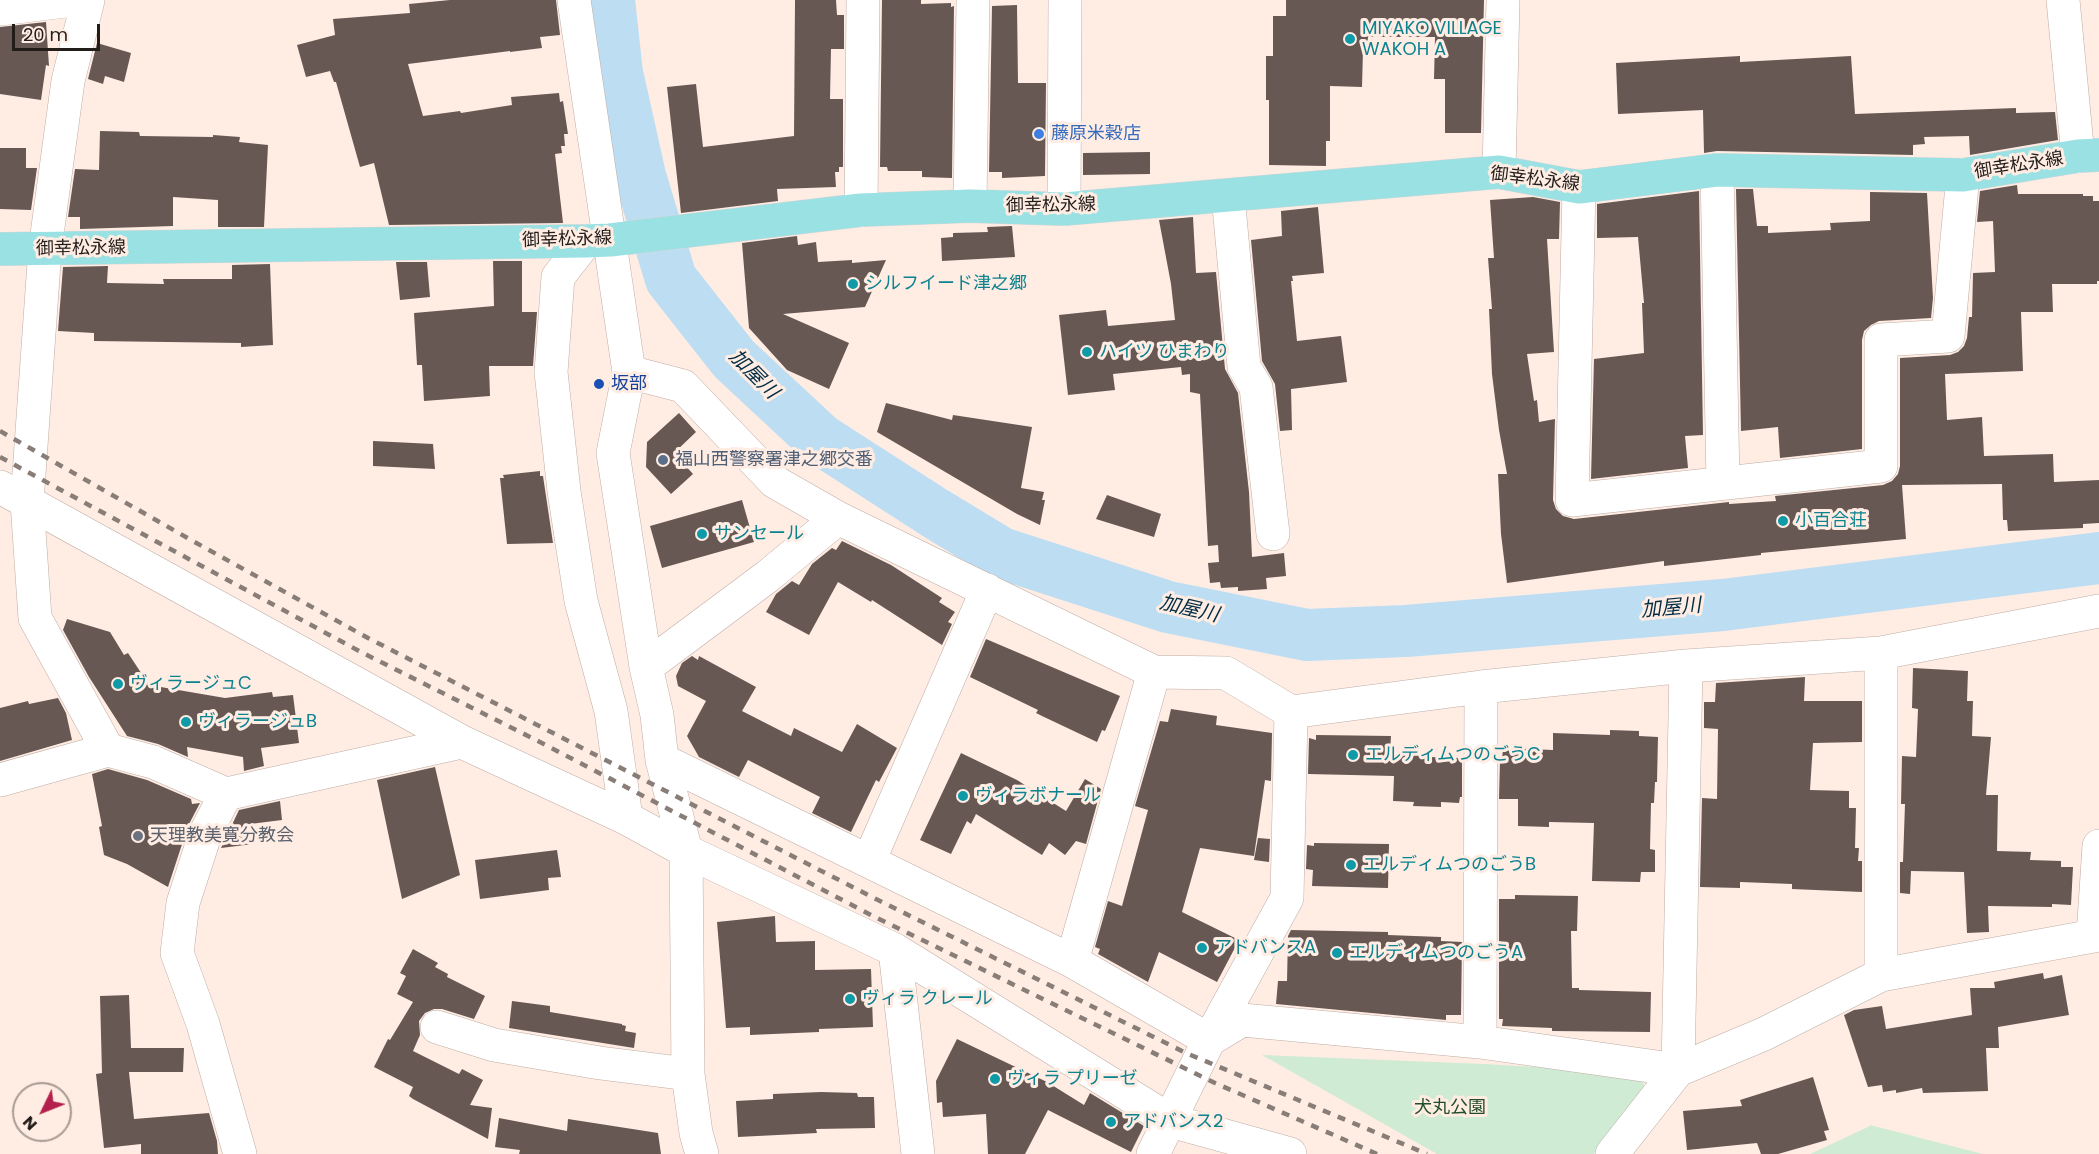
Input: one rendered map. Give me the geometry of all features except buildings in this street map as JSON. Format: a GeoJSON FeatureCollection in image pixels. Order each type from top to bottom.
{"type":"FeatureCollection","features":[{"type":"Feature","properties":{"kind":"main road","name":"御幸松永線"},"geometry":{"type":"LineString","coordinates":[[0,249],[611,239],[861,210],[970,206],[1064,209],[1499,172],[1579,187],[1717,170],[1963,175],[2089,156]]}},
{"type":"Feature","properties":{"kind":"street"},"geometry":{"type":"LineString","coordinates":[[0,9],[73,0]]}},
{"type":"Feature","properties":{"kind":"street"},"geometry":{"type":"LineString","coordinates":[[88,0],[68,81],[13,494],[35,618],[108,750]]}},
{"type":"Feature","properties":{"kind":"street"},"geometry":{"type":"LineString","coordinates":[[574,0],[629,372],[613,453],[646,668],[657,715],[662,760],[686,851],[688,1074],[696,1133],[702,1154]]}},
{"type":"Feature","properties":{"kind":"street"},"geometry":{"type":"LineString","coordinates":[[861,210],[863,0]]}},
{"type":"Feature","properties":{"kind":"street"},"geometry":{"type":"LineString","coordinates":[[970,206],[973,0]]}},
{"type":"Feature","properties":{"kind":"street"},"geometry":{"type":"LineString","coordinates":[[1064,209],[1065,0]]}},
{"type":"Feature","properties":{"kind":"street"},"geometry":{"type":"LineString","coordinates":[[1499,172],[1503,0]]}},
{"type":"Feature","properties":{"kind":"street"},"geometry":{"type":"LineString","coordinates":[[2063,0],[2089,156]]}},
{"type":"Feature","properties":{"kind":"street"},"geometry":{"type":"LineString","coordinates":[[1717,170],[1723,483]]}},
{"type":"Feature","properties":{"kind":"street"},"geometry":{"type":"LineString","coordinates":[[1579,187],[1572,500],[1881,466],[1881,340],[1948,336],[1963,175]]}},
{"type":"Feature","properties":{"kind":"street"},"geometry":{"type":"LineString","coordinates":[[1228,196],[1244,367],[1256,387],[1273,534]]}},
{"type":"Feature","properties":{"kind":"street"},"geometry":{"type":"LineString","coordinates":[[611,239],[558,277],[551,372],[564,491],[581,601],[610,711],[626,818]]}},
{"type":"Feature","properties":{"kind":"street"},"geometry":{"type":"LineString","coordinates":[[629,372],[683,386],[776,482],[838,518],[1154,672],[1226,673],[1291,712],[1481,687],[1686,666],[1881,653],[2099,611]]}},
{"type":"Feature","properties":{"kind":"street"},"geometry":{"type":"LineString","coordinates":[[13,494],[462,742],[626,818],[686,851],[895,950],[1171,1120],[1290,1154]]}},
{"type":"Feature","properties":{"kind":"street"},"geometry":{"type":"LineString","coordinates":[[646,668],[768,576],[838,518]]}},
{"type":"Feature","properties":{"kind":"street"},"geometry":{"type":"LineString","coordinates":[[869,861],[987,590]]}},
{"type":"Feature","properties":{"kind":"street"},"geometry":{"type":"LineString","coordinates":[[1881,653],[1881,975]]}},
{"type":"Feature","properties":{"kind":"street"},"geometry":{"type":"LineString","coordinates":[[1678,1070],[1686,666]]}},
{"type":"Feature","properties":{"kind":"street"},"geometry":{"type":"LineString","coordinates":[[1072,961],[1154,672]]}},
{"type":"Feature","properties":{"kind":"street"},"geometry":{"type":"LineString","coordinates":[[1480,1042],[1481,687]]}},
{"type":"Feature","properties":{"kind":"street"},"geometry":{"type":"LineString","coordinates":[[1153,1154],[1209,1040],[1287,898],[1291,712]]}},
{"type":"Feature","properties":{"kind":"street"},"geometry":{"type":"LineString","coordinates":[[0,780],[108,750],[153,762],[226,794],[462,742]]}},
{"type":"Feature","properties":{"kind":"street"},"geometry":{"type":"LineString","coordinates":[[662,760],[1072,961],[1209,1040]]}},
{"type":"Feature","properties":{"kind":"street"},"geometry":{"type":"LineString","coordinates":[[226,794],[206,831],[183,903],[177,953],[203,1024],[240,1154]]}},
{"type":"Feature","properties":{"kind":"street"},"geometry":{"type":"LineString","coordinates":[[1612,1154],[1678,1070],[1764,1034],[1881,975],[2096,935],[2099,846]]}},
{"type":"Feature","properties":{"kind":"street"},"geometry":{"type":"LineString","coordinates":[[895,950],[918,1154]]}},
{"type":"Feature","properties":{"kind":"street"},"geometry":{"type":"LineString","coordinates":[[1209,1040],[1242,1020],[1480,1042],[1678,1070]]}},
{"type":"Feature","properties":{"kind":"street"},"geometry":{"type":"LineString","coordinates":[[437,1027],[494,1045],[600,1064],[688,1074]]}},
{"type":"Feature","properties":{"kind":"green space","name":"犬丸公園"},"geometry":{"type":"Polygon","coordinates":[[[1262,1055],[1635,1073],[1642,1079],[1645,1089],[1594,1154],[1437,1154],[1262,1055]]]}},
{"type":"Feature","properties":{"kind":"green space"},"geometry":{"type":"Polygon","coordinates":[[[1870,1125],[1983,1154],[1810,1154],[1870,1125]]]}},
{"type":"Feature","properties":{"kind":"waterway","name":"加屋川"},"geometry":{"type":"LineString","coordinates":[[609,0],[617,73],[640,176],[671,279],[734,359],[820,439],[1001,553],[1168,607],[1307,635],[1406,631],[1723,605],[2099,558]]}},
{"type":"Feature","properties":{"kind":"railway"},"geometry":{"type":"LineString","coordinates":[[0,431],[368,638],[876,899],[1186,1053],[1427,1154]]}},
{"type":"Feature","properties":{"kind":"railway"},"geometry":{"type":"LineString","coordinates":[[0,457],[361,652],[538,741],[871,915],[1215,1083],[1377,1154]]}},
{"type":"Feature","properties":{"kind":"place","name":"MIYAKO VILLAGE WAKOH A"},"geometry":{"type":"Point","coordinates":[1350,39]}},
{"type":"Feature","properties":{"kind":"place","name":"藤原米穀店"},"geometry":{"type":"Point","coordinates":[1039,134]}},
{"type":"Feature","properties":{"kind":"place","name":"シルフイード津之郷"},"geometry":{"type":"Point","coordinates":[853,284]}},
{"type":"Feature","properties":{"kind":"place","name":"ハイツ ひまわり"},"geometry":{"type":"Point","coordinates":[1087,352]}},
{"type":"Feature","properties":{"kind":"place","name":"坂部"},"geometry":{"type":"Point","coordinates":[599,384]}},
{"type":"Feature","properties":{"kind":"place","name":"福山西警察署津之郷交番"},"geometry":{"type":"Point","coordinates":[663,460]}},
{"type":"Feature","properties":{"kind":"place","name":"小百合荘"},"geometry":{"type":"Point","coordinates":[1783,521]}},
{"type":"Feature","properties":{"kind":"place","name":"サンセール"},"geometry":{"type":"Point","coordinates":[702,534]}},
{"type":"Feature","properties":{"kind":"place","name":"ヴィラージュC"},"geometry":{"type":"Point","coordinates":[118,684]}},
{"type":"Feature","properties":{"kind":"place","name":"ヴィラージュB"},"geometry":{"type":"Point","coordinates":[186,722]}},
{"type":"Feature","properties":{"kind":"place","name":"エルディムつのごうC"},"geometry":{"type":"Point","coordinates":[1353,755]}},
{"type":"Feature","properties":{"kind":"place","name":"ヴィラボナール"},"geometry":{"type":"Point","coordinates":[963,796]}},
{"type":"Feature","properties":{"kind":"place","name":"天理教美寛分教会"},"geometry":{"type":"Point","coordinates":[138,836]}},
{"type":"Feature","properties":{"kind":"place","name":"エルディムつのごうB"},"geometry":{"type":"Point","coordinates":[1351,865]}},
{"type":"Feature","properties":{"kind":"place","name":"アドバンスA"},"geometry":{"type":"Point","coordinates":[1202,948]}},
{"type":"Feature","properties":{"kind":"place","name":"エルディムつのごうA"},"geometry":{"type":"Point","coordinates":[1337,953]}},
{"type":"Feature","properties":{"kind":"place","name":"ヴィラ クレール"},"geometry":{"type":"Point","coordinates":[850,999]}},
{"type":"Feature","properties":{"kind":"place","name":"ヴィラ プリーゼ"},"geometry":{"type":"Point","coordinates":[995,1079]}},
{"type":"Feature","properties":{"kind":"place","name":"アドバンス2"},"geometry":{"type":"Point","coordinates":[1111,1122]}}]}
